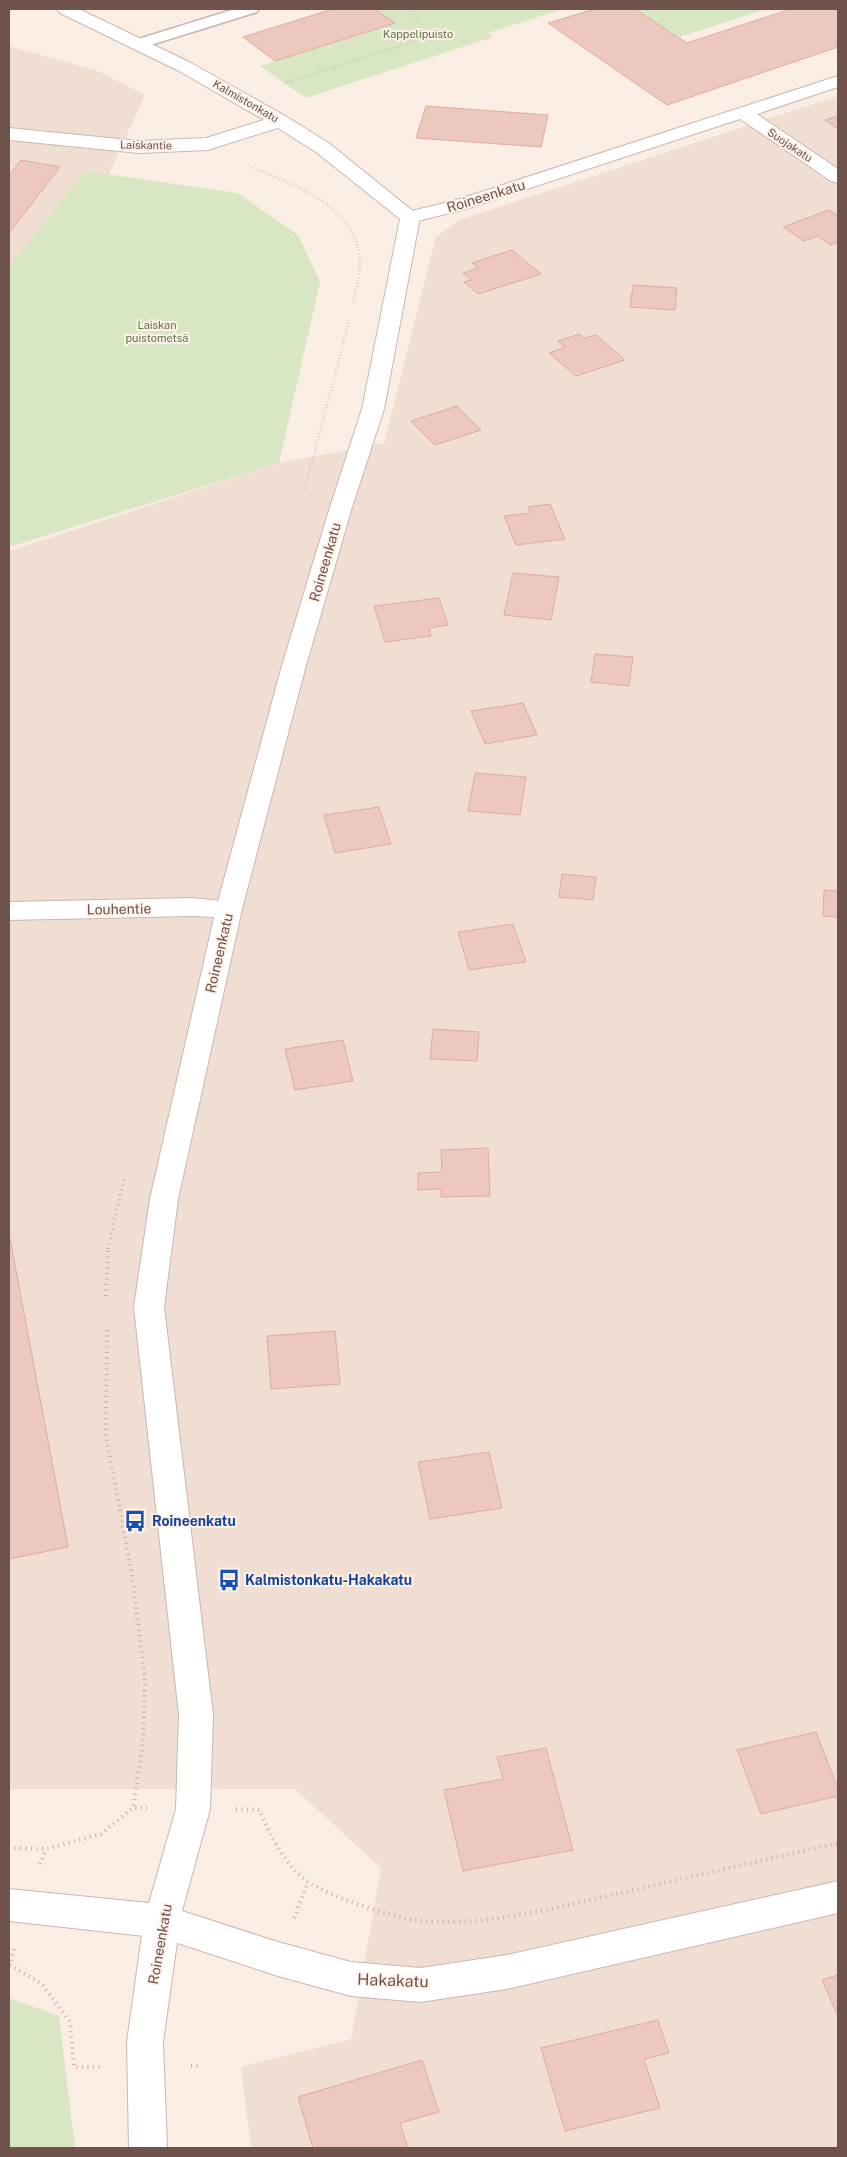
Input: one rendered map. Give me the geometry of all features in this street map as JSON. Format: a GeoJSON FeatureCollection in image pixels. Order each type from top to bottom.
{"type":"FeatureCollection","features":[{"type":"Feature","properties":{"kind":"street","name":"Kalmistonkatu"},"geometry":{"type":"LineString","coordinates":[[66,9],[185,67],[280,121],[323,148],[410,217]]}},
{"type":"Feature","properties":{"kind":"street","name":"Roineenkatu"},"geometry":{"type":"LineString","coordinates":[[148,2148],[145,2042],[162,1921],[193,1808],[196,1715],[149,1307],[164,1199],[229,909],[293,669],[341,507],[373,409],[410,217],[459,205],[838,81]]}},
{"type":"Feature","properties":{"kind":"street","name":"Suojakatu"},"geometry":{"type":"LineString","coordinates":[[742,112],[838,178]]}},
{"type":"Feature","properties":{"kind":"street","name":"Laiskantie"},"geometry":{"type":"LineString","coordinates":[[9,134],[139,146],[208,144],[280,121]]}},
{"type":"Feature","properties":{"kind":"street","name":"Louhentie"},"geometry":{"type":"LineString","coordinates":[[9,911],[193,907],[229,909]]}},
{"type":"Feature","properties":{"kind":"street","name":"Hakakatu"},"geometry":{"type":"LineString","coordinates":[[17,1905],[162,1921],[278,1959],[351,1979],[420,1985],[507,1972],[838,1897]]}},
{"type":"Feature","properties":{"kind":"lane"},"geometry":{"type":"LineString","coordinates":[[138,44],[251,9]]}},
{"type":"Feature","properties":{"kind":"path"},"geometry":{"type":"LineString","coordinates":[[280,84],[410,43],[420,36],[422,27],[411,9]]}},
{"type":"Feature","properties":{"kind":"path"},"geometry":{"type":"LineString","coordinates":[[9,1848],[46,1849],[101,1834],[133,1808],[259,1810],[271,1835],[292,1868],[308,1882],[363,1906],[414,1920],[463,1921],[538,1912],[838,1843]]}},
{"type":"Feature","properties":{"kind":"path"},"geometry":{"type":"LineString","coordinates":[[17,1905],[10,1965],[42,1984],[70,2022],[74,2067],[199,2066]]}},
{"type":"Feature","properties":{"kind":"shaded area"},"geometry":{"type":"Polygon","coordinates":[[[9,46],[98,71],[145,95],[106,180],[9,294],[9,46]]]}},
{"type":"Feature","properties":{"kind":"shaded area"},"geometry":{"type":"Polygon","coordinates":[[[838,96],[838,2148],[251,2148],[241,2067],[351,2039],[381,1868],[295,1789],[9,1789],[9,551],[279,463],[384,443],[436,237],[459,220],[838,96]]]}},
{"type":"Feature","properties":{"kind":"green space","name":"Kappelipuisto"},"geometry":{"type":"Polygon","coordinates":[[[375,9],[563,9],[488,33],[493,37],[306,98],[260,66],[394,23],[375,9]]]}},
{"type":"Feature","properties":{"kind":"green space"},"geometry":{"type":"Polygon","coordinates":[[[635,9],[766,9],[680,37],[635,9]]]}},
{"type":"Feature","properties":{"kind":"green space","name":"Laiskan puistometsä"},"geometry":{"type":"Polygon","coordinates":[[[85,171],[238,193],[298,235],[320,282],[279,463],[9,547],[9,266],[85,171]]]}},
{"type":"Feature","properties":{"kind":"green space"},"geometry":{"type":"Polygon","coordinates":[[[9,1998],[59,2016],[75,2148],[9,2148],[9,1998]]]}},
{"type":"Feature","properties":{"kind":"building"},"geometry":{"type":"Polygon","coordinates":[[[333,9],[375,9],[395,23],[275,61],[243,37],[333,9]]]}},
{"type":"Feature","properties":{"kind":"building"},"geometry":{"type":"Polygon","coordinates":[[[595,9],[635,9],[687,43],[791,9],[838,9],[838,47],[667,105],[548,23],[595,9]]]}},
{"type":"Feature","properties":{"kind":"building"},"geometry":{"type":"Polygon","coordinates":[[[426,106],[548,115],[541,147],[416,138],[426,106]]]}},
{"type":"Feature","properties":{"kind":"building"},"geometry":{"type":"Polygon","coordinates":[[[838,116],[838,129],[825,120],[838,116]]]}},
{"type":"Feature","properties":{"kind":"building"},"geometry":{"type":"Polygon","coordinates":[[[21,160],[60,167],[9,233],[9,176],[21,160]]]}},
{"type":"Feature","properties":{"kind":"building"},"geometry":{"type":"Polygon","coordinates":[[[829,210],[838,216],[838,242],[830,245],[818,236],[804,241],[783,227],[829,210]]]}},
{"type":"Feature","properties":{"kind":"building"},"geometry":{"type":"Polygon","coordinates":[[[512,250],[541,274],[478,294],[464,282],[471,280],[463,273],[478,268],[472,263],[512,250]]]}},
{"type":"Feature","properties":{"kind":"building"},"geometry":{"type":"Polygon","coordinates":[[[633,285],[677,288],[675,310],[630,307],[633,285]]]}},
{"type":"Feature","properties":{"kind":"building"},"geometry":{"type":"Polygon","coordinates":[[[579,334],[585,338],[596,335],[625,360],[576,376],[549,353],[565,347],[558,341],[579,334]]]}},
{"type":"Feature","properties":{"kind":"building"},"geometry":{"type":"Polygon","coordinates":[[[457,406],[481,430],[435,445],[411,421],[457,406]]]}},
{"type":"Feature","properties":{"kind":"building"},"geometry":{"type":"Polygon","coordinates":[[[550,504],[565,539],[516,545],[504,516],[530,513],[528,507],[550,504]]]}},
{"type":"Feature","properties":{"kind":"building"},"geometry":{"type":"Polygon","coordinates":[[[513,573],[559,577],[551,620],[504,615],[513,573]]]}},
{"type":"Feature","properties":{"kind":"building"},"geometry":{"type":"Polygon","coordinates":[[[439,598],[448,625],[429,628],[431,636],[385,642],[374,606],[439,598]]]}},
{"type":"Feature","properties":{"kind":"building"},"geometry":{"type":"Polygon","coordinates":[[[595,654],[633,657],[629,686],[591,682],[595,654]]]}},
{"type":"Feature","properties":{"kind":"building"},"geometry":{"type":"Polygon","coordinates":[[[523,703],[537,735],[485,744],[471,711],[523,703]]]}},
{"type":"Feature","properties":{"kind":"building"},"geometry":{"type":"Polygon","coordinates":[[[475,773],[526,777],[520,815],[468,811],[475,773]]]}},
{"type":"Feature","properties":{"kind":"building"},"geometry":{"type":"Polygon","coordinates":[[[379,807],[391,844],[335,853],[324,815],[379,807]]]}},
{"type":"Feature","properties":{"kind":"building"},"geometry":{"type":"Polygon","coordinates":[[[562,874],[596,877],[593,900],[559,897],[562,874]]]}},
{"type":"Feature","properties":{"kind":"building"},"geometry":{"type":"Polygon","coordinates":[[[824,890],[838,891],[838,917],[823,916],[824,890]]]}},
{"type":"Feature","properties":{"kind":"building"},"geometry":{"type":"Polygon","coordinates":[[[513,924],[526,962],[469,970],[458,932],[513,924]]]}},
{"type":"Feature","properties":{"kind":"building"},"geometry":{"type":"Polygon","coordinates":[[[433,1029],[479,1032],[477,1061],[430,1059],[433,1029]]]}},
{"type":"Feature","properties":{"kind":"building"},"geometry":{"type":"Polygon","coordinates":[[[343,1040],[353,1081],[295,1090],[285,1049],[343,1040]]]}},
{"type":"Feature","properties":{"kind":"building"},"geometry":{"type":"Polygon","coordinates":[[[488,1148],[490,1196],[441,1197],[441,1189],[418,1190],[418,1173],[442,1172],[441,1150],[488,1148]]]}},
{"type":"Feature","properties":{"kind":"building"},"geometry":{"type":"Polygon","coordinates":[[[9,1233],[68,1547],[9,1559],[9,1233]]]}},
{"type":"Feature","properties":{"kind":"building"},"geometry":{"type":"Polygon","coordinates":[[[335,1331],[340,1384],[271,1389],[267,1336],[335,1331]]]}},
{"type":"Feature","properties":{"kind":"building"},"geometry":{"type":"Polygon","coordinates":[[[489,1452],[502,1508],[430,1519],[418,1462],[489,1452]]]}},
{"type":"Feature","properties":{"kind":"building"},"geometry":{"type":"Polygon","coordinates":[[[816,1732],[838,1789],[838,1796],[761,1814],[737,1750],[816,1732]]]}},
{"type":"Feature","properties":{"kind":"building"},"geometry":{"type":"Polygon","coordinates":[[[546,1748],[573,1850],[463,1871],[444,1790],[503,1779],[497,1757],[546,1748]]]}},
{"type":"Feature","properties":{"kind":"building"},"geometry":{"type":"Polygon","coordinates":[[[838,1975],[838,2016],[822,1980],[838,1975]]]}},
{"type":"Feature","properties":{"kind":"building"},"geometry":{"type":"Polygon","coordinates":[[[658,2020],[669,2053],[644,2059],[660,2108],[565,2131],[541,2048],[658,2020]]]}},
{"type":"Feature","properties":{"kind":"building"},"geometry":{"type":"Polygon","coordinates":[[[422,2060],[439,2112],[400,2123],[408,2148],[313,2148],[298,2097],[422,2060]]]}},
{"type":"Feature","properties":{"kind":"place","name":"Roineenkatu"},"geometry":{"type":"Point","coordinates":[135,1521]}},
{"type":"Feature","properties":{"kind":"place","name":"Kalmistonkatu-Hakakatu"},"geometry":{"type":"Point","coordinates":[229,1580]}}]}
